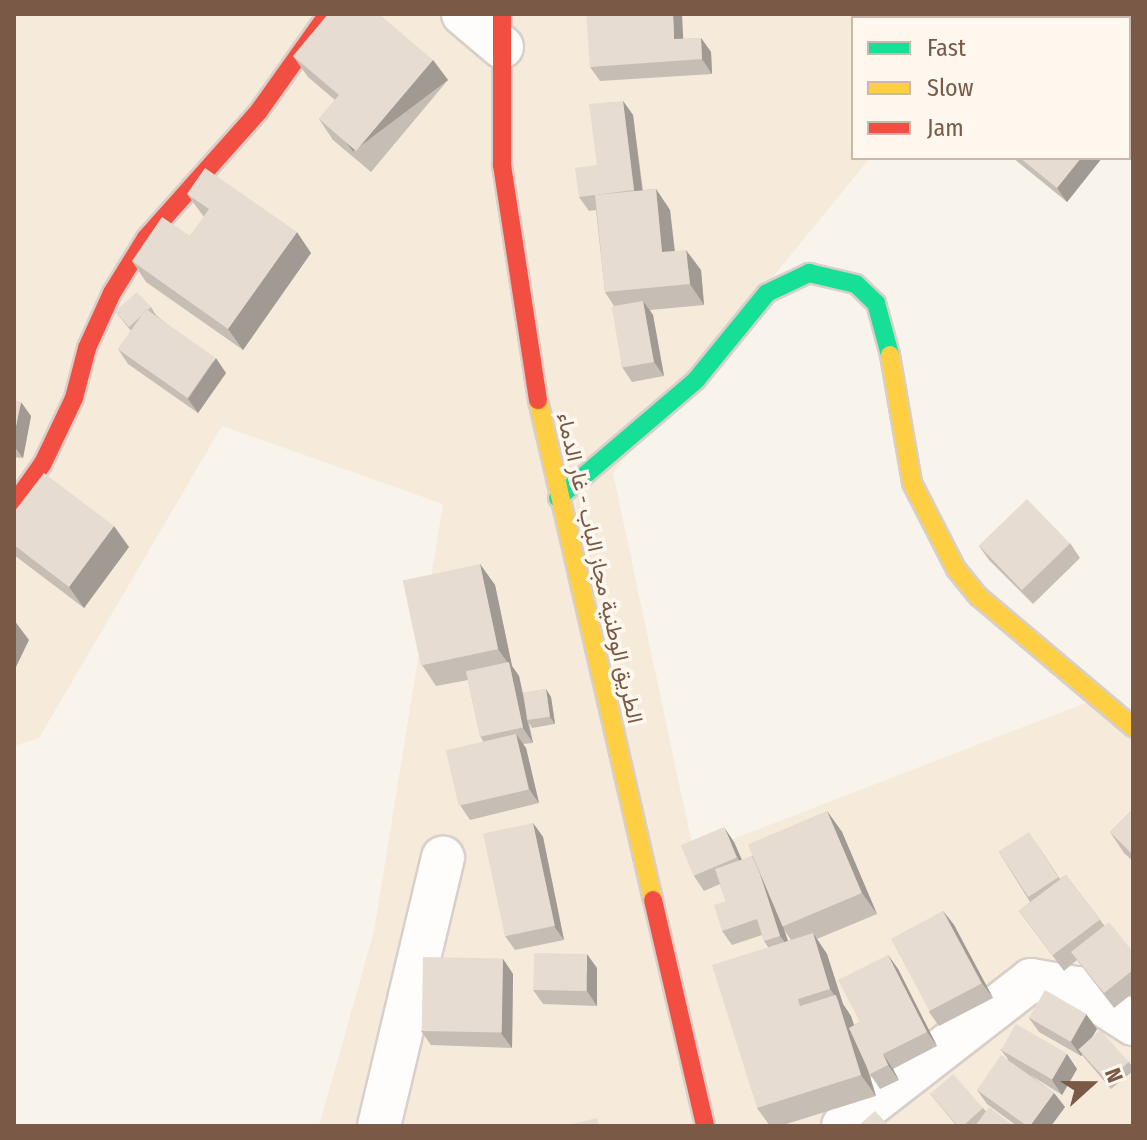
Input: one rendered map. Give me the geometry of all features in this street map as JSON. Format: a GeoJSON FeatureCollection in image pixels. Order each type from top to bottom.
{"type":"FeatureCollection","features":[{"type":"Feature","properties":{"kind":"street"},"geometry":{"type":"LineString","coordinates":[[14,504],[43,463],[74,398],[87,348],[112,293],[146,238],[259,111],[328,14]]}},
{"type":"Feature","properties":{"kind":"street"},"geometry":{"type":"LineString","coordinates":[[463,14],[502,31]]}},
{"type":"Feature","properties":{"kind":"street","name":"الطريق الوطنية مجاز الباب - غار الدماء"},"geometry":{"type":"LineString","coordinates":[[502,31],[502,165],[530,364],[558,498],[705,1126]]}},
{"type":"Feature","properties":{"kind":"street"},"geometry":{"type":"LineString","coordinates":[[558,498],[696,380],[767,293],[809,273],[856,284],[876,303],[896,375],[912,483],[956,569],[979,597],[1133,727]]}},
{"type":"Feature","properties":{"kind":"street"},"geometry":{"type":"LineString","coordinates":[[379,1126],[443,858]]}},
{"type":"Feature","properties":{"kind":"street"},"geometry":{"type":"LineString","coordinates":[[843,1126],[1031,980],[1077,988],[1133,1024]]}},
{"type":"Feature","properties":{"kind":"shaded area"},"geometry":{"type":"Polygon","coordinates":[[[14,14],[987,14],[851,16],[851,160],[868,160],[613,473],[694,854],[1093,700],[1133,727],[1133,1126],[319,1126],[374,931],[443,504],[222,426],[39,738],[14,746],[14,14]]]}},
{"type":"Feature","properties":{"kind":"building"},"geometry":{"type":"Polygon","coordinates":[[[328,14],[379,14],[433,60],[356,151],[319,119],[339,95],[293,56],[328,14]]]}},
{"type":"Feature","properties":{"kind":"building"},"geometry":{"type":"Polygon","coordinates":[[[586,14],[673,14],[674,39],[701,38],[702,59],[590,67],[586,14]]]}},
{"type":"Feature","properties":{"kind":"building"},"geometry":{"type":"Polygon","coordinates":[[[623,101],[634,190],[579,197],[575,168],[597,165],[589,104],[623,101]]]}},
{"type":"Feature","properties":{"kind":"building"},"geometry":{"type":"Polygon","coordinates":[[[1022,160],[1079,160],[1057,188],[1022,160]]]}},
{"type":"Feature","properties":{"kind":"building"},"geometry":{"type":"Polygon","coordinates":[[[205,168],[297,232],[228,329],[132,261],[162,217],[190,236],[209,209],[187,194],[205,168]]]}},
{"type":"Feature","properties":{"kind":"building"},"geometry":{"type":"Polygon","coordinates":[[[656,189],[662,252],[686,250],[690,284],[605,292],[595,195],[656,189]]]}},
{"type":"Feature","properties":{"kind":"building"},"geometry":{"type":"Polygon","coordinates":[[[137,292],[151,307],[129,327],[115,311],[137,292]]]}},
{"type":"Feature","properties":{"kind":"building"},"geometry":{"type":"Polygon","coordinates":[[[643,301],[654,362],[622,368],[611,307],[643,301]]]}},
{"type":"Feature","properties":{"kind":"building"},"geometry":{"type":"Polygon","coordinates":[[[146,309],[216,358],[188,398],[118,349],[146,309]]]}},
{"type":"Feature","properties":{"kind":"building"},"geometry":{"type":"Polygon","coordinates":[[[14,400],[21,402],[14,436],[14,400]]]}},
{"type":"Feature","properties":{"kind":"building"},"geometry":{"type":"Polygon","coordinates":[[[44,473],[114,526],[69,587],[14,545],[14,512],[44,473]]]}},
{"type":"Feature","properties":{"kind":"building"},"geometry":{"type":"Polygon","coordinates":[[[1027,499],[1070,544],[1022,590],[979,546],[1027,499]]]}},
{"type":"Feature","properties":{"kind":"building"},"geometry":{"type":"Polygon","coordinates":[[[480,564],[498,649],[421,666],[403,580],[480,564]]]}},
{"type":"Feature","properties":{"kind":"building"},"geometry":{"type":"Polygon","coordinates":[[[509,662],[523,728],[480,737],[466,671],[509,662]]]}},
{"type":"Feature","properties":{"kind":"building"},"geometry":{"type":"Polygon","coordinates":[[[546,689],[550,717],[527,720],[523,692],[546,689]]]}},
{"type":"Feature","properties":{"kind":"building"},"geometry":{"type":"Polygon","coordinates":[[[516,734],[529,790],[459,806],[446,750],[516,734]]]}},
{"type":"Feature","properties":{"kind":"building"},"geometry":{"type":"Polygon","coordinates":[[[1133,809],[1133,855],[1110,832],[1133,809]]]}},
{"type":"Feature","properties":{"kind":"building"},"geometry":{"type":"Polygon","coordinates":[[[827,811],[862,893],[783,927],[748,845],[827,811]]]}},
{"type":"Feature","properties":{"kind":"building"},"geometry":{"type":"Polygon","coordinates":[[[533,823],[555,926],[505,936],[483,834],[533,823]]]}},
{"type":"Feature","properties":{"kind":"building"},"geometry":{"type":"Polygon","coordinates":[[[724,827],[737,857],[694,876],[681,845],[724,827]]]}},
{"type":"Feature","properties":{"kind":"building"},"geometry":{"type":"Polygon","coordinates":[[[1029,832],[1058,877],[1028,897],[999,852],[1029,832]]]}},
{"type":"Feature","properties":{"kind":"building"},"geometry":{"type":"Polygon","coordinates":[[[752,856],[780,936],[764,941],[757,919],[722,931],[714,905],[726,901],[715,869],[752,856]]]}},
{"type":"Feature","properties":{"kind":"building"},"geometry":{"type":"Polygon","coordinates":[[[1066,875],[1100,920],[1053,955],[1019,911],[1066,875]]]}},
{"type":"Feature","properties":{"kind":"building"},"geometry":{"type":"Polygon","coordinates":[[[943,911],[981,983],[929,1011],[891,939],[943,911]]]}},
{"type":"Feature","properties":{"kind":"building"},"geometry":{"type":"Polygon","coordinates":[[[1109,922],[1133,952],[1133,970],[1104,993],[1071,952],[1109,922]]]}},
{"type":"Feature","properties":{"kind":"building"},"geometry":{"type":"Polygon","coordinates":[[[813,933],[830,989],[798,999],[800,1006],[836,995],[861,1075],[757,1108],[712,965],[813,933]]]}},
{"type":"Feature","properties":{"kind":"building"},"geometry":{"type":"Polygon","coordinates":[[[534,953],[587,954],[586,991],[533,990],[534,953]]]}},
{"type":"Feature","properties":{"kind":"building"},"geometry":{"type":"Polygon","coordinates":[[[888,955],[927,1032],[883,1054],[888,1065],[870,1074],[849,1028],[860,1022],[838,980],[888,955]]]}},
{"type":"Feature","properties":{"kind":"building"},"geometry":{"type":"Polygon","coordinates":[[[423,957],[503,958],[502,1032],[422,1031],[423,957]]]}},
{"type":"Feature","properties":{"kind":"building"},"geometry":{"type":"Polygon","coordinates":[[[1045,990],[1087,1014],[1071,1042],[1029,1018],[1045,990]]]}},
{"type":"Feature","properties":{"kind":"building"},"geometry":{"type":"Polygon","coordinates":[[[1016,1024],[1067,1054],[1052,1079],[1001,1050],[1016,1024]]]}},
{"type":"Feature","properties":{"kind":"building"},"geometry":{"type":"Polygon","coordinates":[[[1100,1030],[1129,1062],[1107,1081],[1078,1049],[1100,1030]]]}},
{"type":"Feature","properties":{"kind":"building"},"geometry":{"type":"Polygon","coordinates":[[[1001,1055],[1054,1093],[1030,1126],[977,1090],[1001,1055]]]}},
{"type":"Feature","properties":{"kind":"building"},"geometry":{"type":"Polygon","coordinates":[[[953,1074],[983,1108],[963,1126],[958,1126],[930,1094],[953,1074]]]}},
{"type":"Feature","properties":{"kind":"building"},"geometry":{"type":"Polygon","coordinates":[[[989,1107],[1014,1126],[975,1126],[989,1107]]]}},
{"type":"Feature","properties":{"kind":"building"},"geometry":{"type":"Polygon","coordinates":[[[875,1111],[889,1126],[858,1126],[875,1111]]]}},
{"type":"Feature","properties":{"kind":"building"},"geometry":{"type":"Polygon","coordinates":[[[597,1118],[599,1126],[564,1126],[597,1118]]]}},
{"type":"Feature","properties":{"kind":"traffic: fast"},"geometry":{"type":"LineString","coordinates":[[558,498],[696,380],[767,293],[809,273],[856,284],[876,303],[890,355]]}},
{"type":"Feature","properties":{"kind":"traffic: slow"},"geometry":{"type":"LineString","coordinates":[[890,355],[912,483],[956,569],[979,597],[1133,727]]}},
{"type":"Feature","properties":{"kind":"traffic: slow"},"geometry":{"type":"LineString","coordinates":[[538,400],[653,900]]}},
{"type":"Feature","properties":{"kind":"traffic: jam"},"geometry":{"type":"LineString","coordinates":[[14,504],[43,463],[74,398],[87,348],[112,293],[146,238],[259,111],[328,14]]}},
{"type":"Feature","properties":{"kind":"traffic: jam"},"geometry":{"type":"LineString","coordinates":[[502,14],[502,165],[538,400]]}},
{"type":"Feature","properties":{"kind":"traffic: jam"},"geometry":{"type":"LineString","coordinates":[[653,900],[705,1126]]}}]}
